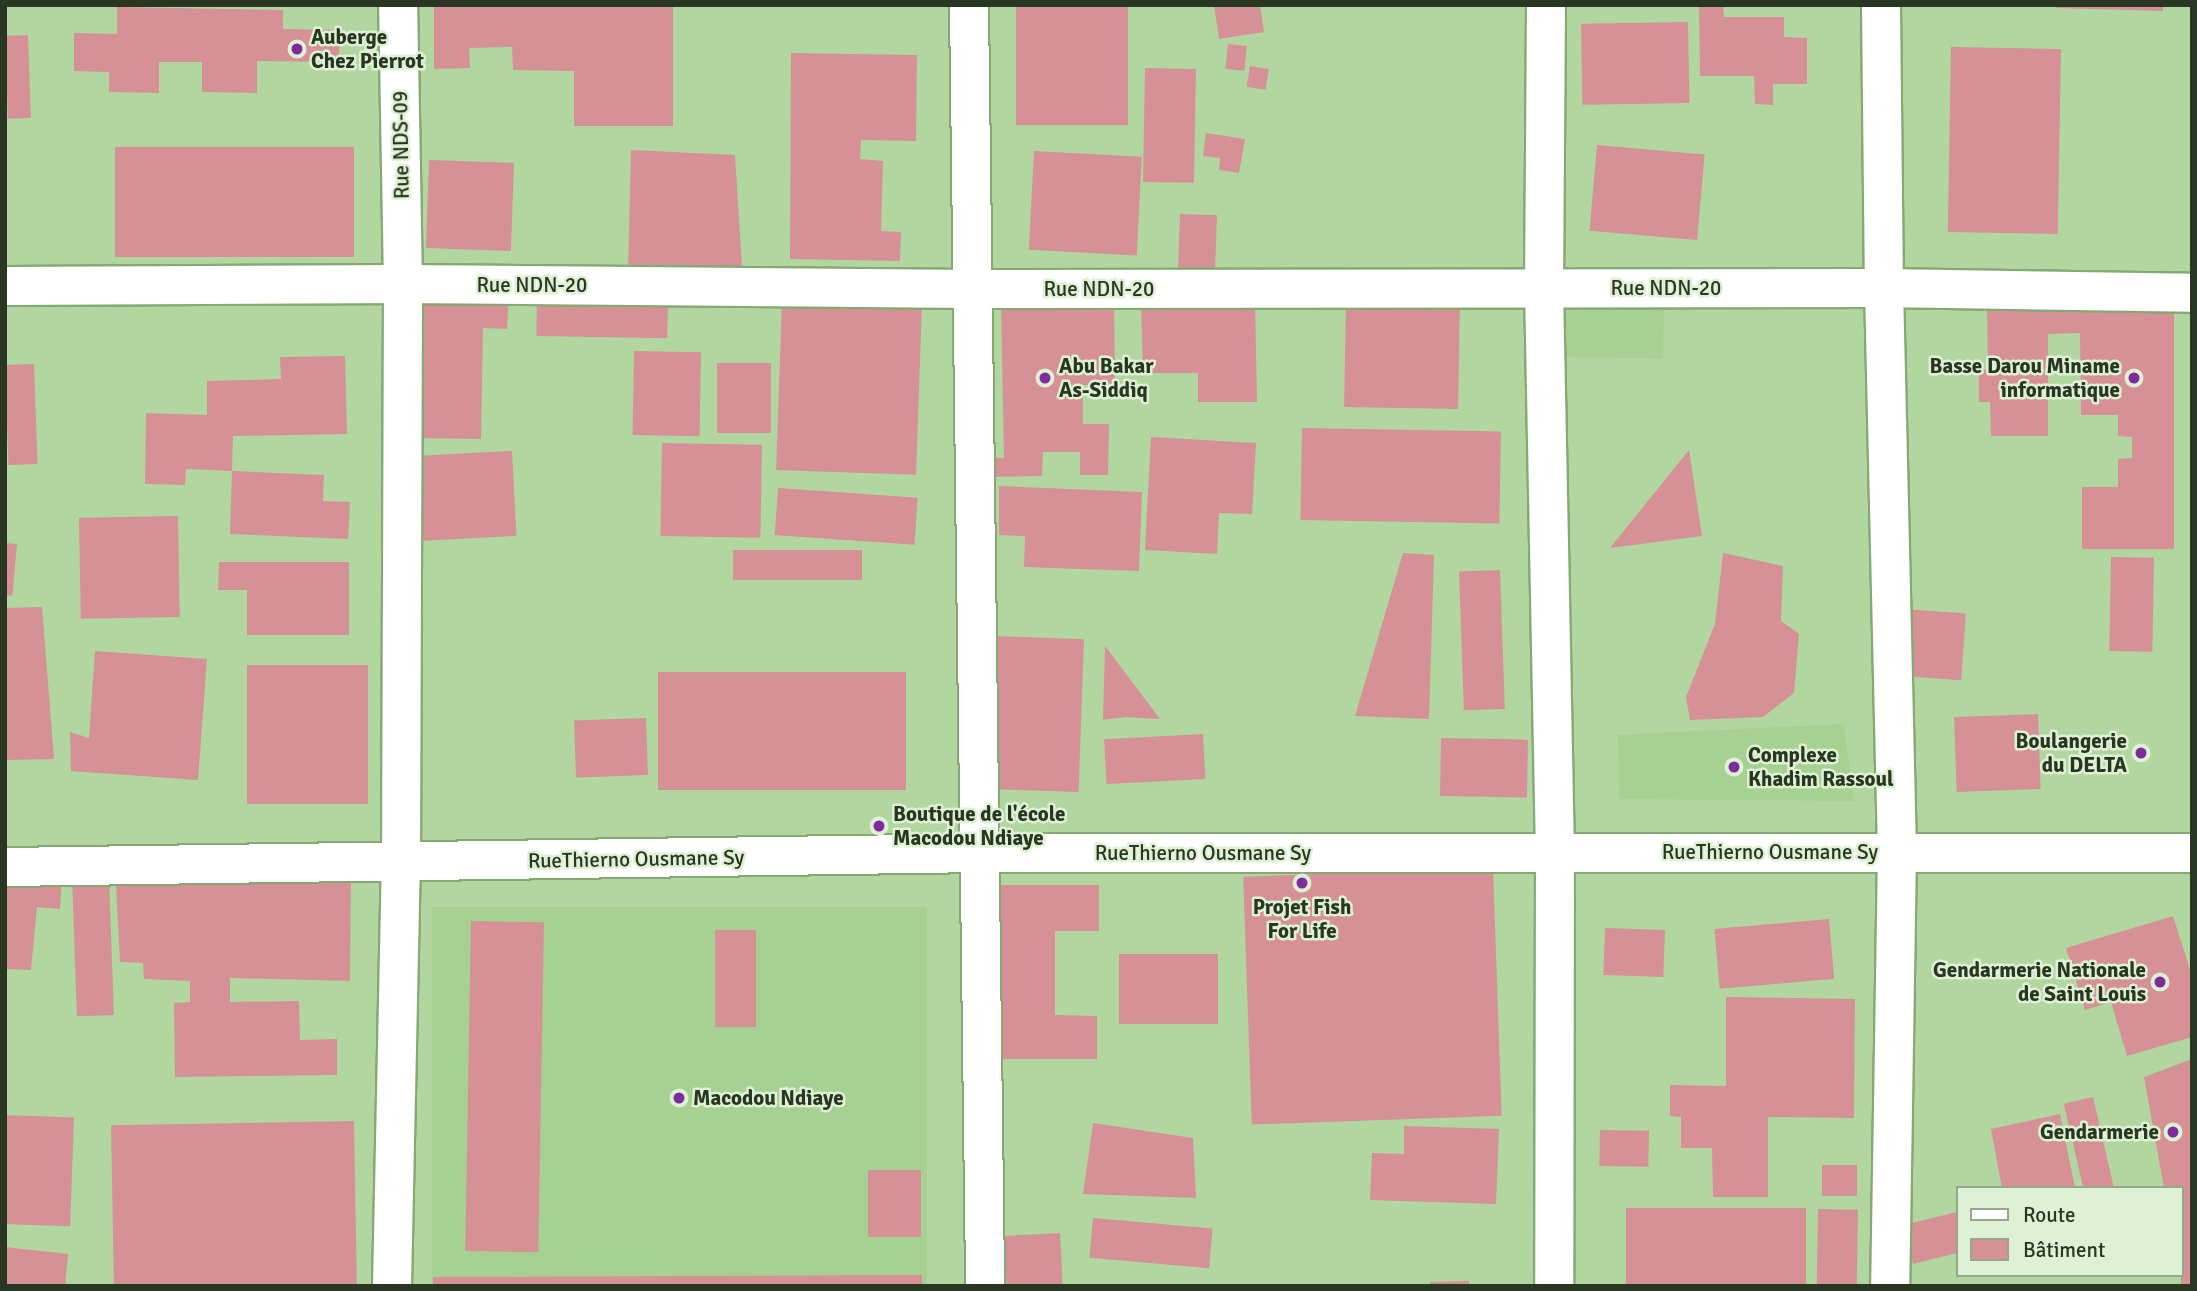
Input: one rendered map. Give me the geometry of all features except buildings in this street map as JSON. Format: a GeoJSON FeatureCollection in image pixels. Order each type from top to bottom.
{"type":"FeatureCollection","features":[{"type":"Feature","properties":{"kind":"street","name":"Rue NDS-09"},"geometry":{"type":"LineString","coordinates":[[391,1286],[401,863],[403,284],[398,5]]}},
{"type":"Feature","properties":{"kind":"street"},"geometry":{"type":"LineString","coordinates":[[969,5],[985,1286]]}},
{"type":"Feature","properties":{"kind":"street"},"geometry":{"type":"LineString","coordinates":[[1546,5],[1544,287],[1555,853],[1554,1286]]}},
{"type":"Feature","properties":{"kind":"street"},"geometry":{"type":"LineString","coordinates":[[1881,5],[1884,288],[1898,852],[1890,1286]]}},
{"type":"Feature","properties":{"kind":"street","name":"Rue NDN-20"},"geometry":{"type":"LineString","coordinates":[[5,286],[403,284],[974,289],[1884,288],[2192,293]]}},
{"type":"Feature","properties":{"kind":"street","name":"RueThierno Ousmane Sy"},"geometry":{"type":"LineString","coordinates":[[5,867],[979,853],[2192,853]]}},
{"type":"Feature","properties":{"kind":"shaded area"},"geometry":{"type":"Polygon","coordinates":[[[1566,306],[1664,308],[1663,359],[1565,357],[1566,306]]]}},
{"type":"Feature","properties":{"kind":"shaded area","name":"Complexe Khadim Rassoul"},"geometry":{"type":"Polygon","coordinates":[[[1844,724],[1854,801],[1619,799],[1618,735],[1844,724]]]}},
{"type":"Feature","properties":{"kind":"shaded area","name":"Macodou Ndiaye"},"geometry":{"type":"Polygon","coordinates":[[[432,907],[927,907],[927,1286],[432,1286],[432,907]]]}},
{"type":"Feature","properties":{"kind":"place","name":"Auberge Chez Pierrot"},"geometry":{"type":"Point","coordinates":[297,49]}},
{"type":"Feature","properties":{"kind":"place","name":"Abu Bakar As-Siddiq"},"geometry":{"type":"Point","coordinates":[1045,378]}},
{"type":"Feature","properties":{"kind":"place","name":"Basse Darou Miname informatique"},"geometry":{"type":"Point","coordinates":[2134,378]}},
{"type":"Feature","properties":{"kind":"place","name":"Boulangerie du DELTA"},"geometry":{"type":"Point","coordinates":[2141,753]}},
{"type":"Feature","properties":{"kind":"place","name":"Complexe Khadim Rassoul"},"geometry":{"type":"Point","coordinates":[1734,767]}},
{"type":"Feature","properties":{"kind":"place","name":"Boutique de l'école Macodou Ndiaye"},"geometry":{"type":"Point","coordinates":[879,826]}},
{"type":"Feature","properties":{"kind":"place","name":"Projet Fish For Life"},"geometry":{"type":"Point","coordinates":[1302,883]}},
{"type":"Feature","properties":{"kind":"place","name":"Gendarmerie Nationale de Saint Louis"},"geometry":{"type":"Point","coordinates":[2160,982]}},
{"type":"Feature","properties":{"kind":"place","name":"Macodou Ndiaye"},"geometry":{"type":"Point","coordinates":[679,1098]}},
{"type":"Feature","properties":{"kind":"place","name":"Gendarmerie"},"geometry":{"type":"Point","coordinates":[2173,1132]}}]}
